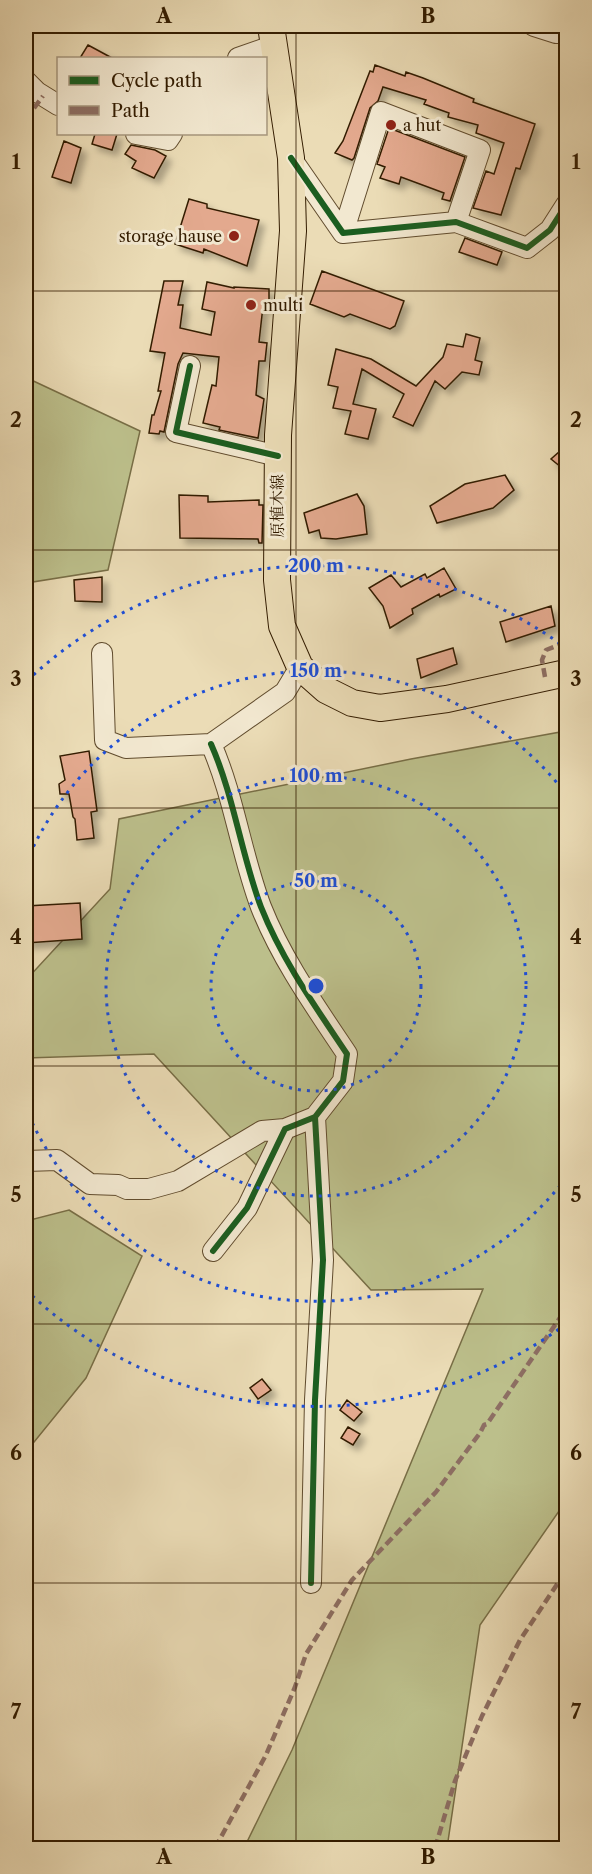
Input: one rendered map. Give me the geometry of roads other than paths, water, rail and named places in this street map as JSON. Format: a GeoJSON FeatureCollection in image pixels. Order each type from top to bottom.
{"type":"FeatureCollection","features":[{"type":"Feature","properties":{"kind":"main road","name":"原植木線"},"geometry":{"type":"LineString","coordinates":[[273,35],[291,158],[292,231],[278,456],[277,580],[282,626],[300,667],[326,690],[352,703],[380,708],[447,699],[567,673]]}},
{"type":"Feature","properties":{"kind":"street"},"geometry":{"type":"LineString","coordinates":[[534,26],[556,33],[567,33]]}},
{"type":"Feature","properties":{"kind":"street"},"geometry":{"type":"LineString","coordinates":[[240,57],[273,35]]}},
{"type":"Feature","properties":{"kind":"street"},"geometry":{"type":"LineString","coordinates":[[26,81],[37,92],[57,104]]}},
{"type":"Feature","properties":{"kind":"street"},"geometry":{"type":"LineString","coordinates":[[343,232],[381,112],[480,150],[456,222]]}},
{"type":"Feature","properties":{"kind":"street"},"geometry":{"type":"LineString","coordinates":[[141,135],[168,140],[170,135]]}},
{"type":"Feature","properties":{"kind":"street"},"geometry":{"type":"LineString","coordinates":[[291,158],[343,232]]}},
{"type":"Feature","properties":{"kind":"street"},"geometry":{"type":"LineString","coordinates":[[343,232],[456,222],[527,248],[550,230],[567,205]]}},
{"type":"Feature","properties":{"kind":"street"},"geometry":{"type":"LineString","coordinates":[[190,366],[176,432],[278,456]]}},
{"type":"Feature","properties":{"kind":"street"},"geometry":{"type":"LineString","coordinates":[[102,653],[105,740],[126,748],[211,744],[285,692],[300,667]]}},
{"type":"Feature","properties":{"kind":"street"},"geometry":{"type":"LineString","coordinates":[[26,1161],[57,1160],[90,1184],[118,1185],[127,1189],[149,1189],[178,1181],[262,1131],[285,1129],[315,1117],[344,1081],[347,1054],[287,964],[262,909],[249,872],[222,770],[211,744]]}},
{"type":"Feature","properties":{"kind":"street"},"geometry":{"type":"LineString","coordinates":[[311,1583],[315,1400],[323,1260],[315,1117]]}},
{"type":"Feature","properties":{"kind":"street"},"geometry":{"type":"LineString","coordinates":[[213,1251],[247,1208],[285,1129]]}},
{"type":"Feature","properties":{"kind":"place","name":"a hut"},"geometry":{"type":"Point","coordinates":[391,125]}},
{"type":"Feature","properties":{"kind":"place","name":"storage hause"},"geometry":{"type":"Point","coordinates":[234,236]}},
{"type":"Feature","properties":{"kind":"place","name":"multi"},"geometry":{"type":"Point","coordinates":[251,305]}}]}
